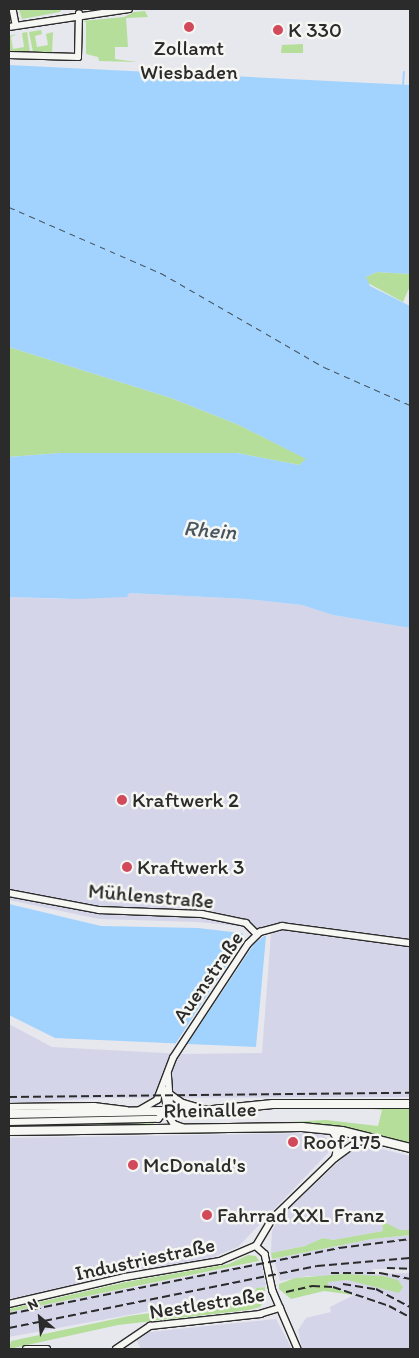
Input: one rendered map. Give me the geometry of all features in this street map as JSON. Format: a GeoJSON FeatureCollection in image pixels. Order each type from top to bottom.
{"type":"FeatureCollection","features":[{"type":"Feature","properties":{"kind":"main road","name":"Rheinallee"},"geometry":{"type":"LineString","coordinates":[[9,1114],[213,1110],[273,1104],[410,1104]]}},
{"type":"Feature","properties":{"kind":"main road","name":"Rheinallee"},"geometry":{"type":"LineString","coordinates":[[9,1131],[286,1126],[331,1129],[375,1138],[410,1148]]}},
{"type":"Feature","properties":{"kind":"street"},"geometry":{"type":"LineString","coordinates":[[12,9],[16,25]]}},
{"type":"Feature","properties":{"kind":"street"},"geometry":{"type":"LineString","coordinates":[[9,26],[102,10],[130,9]]}},
{"type":"Feature","properties":{"kind":"street"},"geometry":{"type":"LineString","coordinates":[[9,55],[78,57],[79,14]]}},
{"type":"Feature","properties":{"kind":"street","name":"Mühlenstraße"},"geometry":{"type":"LineString","coordinates":[[9,893],[99,910],[187,913],[219,917],[246,923],[257,934]]}},
{"type":"Feature","properties":{"kind":"street","name":"Auenstraße"},"geometry":{"type":"LineString","coordinates":[[136,1112],[156,1102],[168,1069],[179,1048],[257,934],[282,926],[410,943]]}},
{"type":"Feature","properties":{"kind":"street"},"geometry":{"type":"LineString","coordinates":[[168,1069],[170,1094],[167,1111],[174,1124],[187,1128]]}},
{"type":"Feature","properties":{"kind":"street","name":"Auenstraße"},"geometry":{"type":"LineString","coordinates":[[164,1084],[167,1111]]}},
{"type":"Feature","properties":{"kind":"street"},"geometry":{"type":"LineString","coordinates":[[170,1094],[183,1103],[213,1110]]}},
{"type":"Feature","properties":{"kind":"street","name":"Rheinallee"},"geometry":{"type":"LineString","coordinates":[[9,1107],[105,1106],[136,1112]]}},
{"type":"Feature","properties":{"kind":"street","name":"Rheinallee"},"geometry":{"type":"LineString","coordinates":[[9,1122],[158,1118],[167,1111]]}},
{"type":"Feature","properties":{"kind":"street"},"geometry":{"type":"LineString","coordinates":[[331,1129],[339,1141],[335,1158]]}},
{"type":"Feature","properties":{"kind":"street"},"geometry":{"type":"LineString","coordinates":[[298,1349],[280,1308],[265,1254],[256,1246],[272,1219],[335,1158],[356,1143],[375,1138]]}},
{"type":"Feature","properties":{"kind":"street","name":"Industriestraße"},"geometry":{"type":"LineString","coordinates":[[9,1304],[126,1277],[220,1261],[256,1246]]}},
{"type":"Feature","properties":{"kind":"street","name":"Nestlestraße"},"geometry":{"type":"LineString","coordinates":[[116,1349],[150,1326],[260,1314],[280,1308]]}},
{"type":"Feature","properties":{"kind":"street"},"geometry":{"type":"LineString","coordinates":[[26,1349],[47,1349]]}},
{"type":"Feature","properties":{"kind":"shaded area"},"geometry":{"type":"Polygon","coordinates":[[[129,593],[246,599],[302,605],[333,615],[410,628],[410,1097],[106,1098],[9,1103],[9,1024],[52,1047],[183,1054],[262,1053],[271,933],[268,929],[197,922],[99,919],[9,900],[9,597],[62,599],[129,593]]]}},
{"type":"Feature","properties":{"kind":"shaded area"},"geometry":{"type":"Polygon","coordinates":[[[319,1133],[328,1139],[328,1153],[238,1247],[211,1258],[9,1299],[9,1138],[319,1133]]]}},
{"type":"Feature","properties":{"kind":"shaded area"},"geometry":{"type":"Polygon","coordinates":[[[365,1145],[410,1156],[410,1230],[400,1230],[382,1222],[383,1231],[333,1240],[323,1238],[309,1245],[271,1253],[272,1231],[278,1219],[350,1151],[365,1145]]]}},
{"type":"Feature","properties":{"kind":"shaded area"},"geometry":{"type":"Polygon","coordinates":[[[410,1235],[410,1269],[373,1269],[371,1274],[410,1273],[410,1349],[302,1349],[298,1330],[306,1318],[331,1312],[330,1307],[354,1295],[328,1286],[327,1282],[347,1280],[386,1289],[383,1276],[308,1276],[280,1281],[274,1259],[372,1239],[410,1235]]]}},
{"type":"Feature","properties":{"kind":"shaded area"},"geometry":{"type":"Polygon","coordinates":[[[261,1262],[266,1286],[199,1302],[9,1337],[9,1312],[261,1262]]]}},
{"type":"Feature","properties":{"kind":"shaded area"},"geometry":{"type":"Polygon","coordinates":[[[276,1319],[292,1349],[141,1349],[137,1341],[149,1332],[276,1319]]]}},
{"type":"Feature","properties":{"kind":"green space"},"geometry":{"type":"Polygon","coordinates":[[[19,9],[62,9],[60,12],[22,19],[19,9]]]}},
{"type":"Feature","properties":{"kind":"green space"},"geometry":{"type":"Polygon","coordinates":[[[145,11],[148,17],[126,18],[128,47],[115,47],[115,59],[137,62],[99,61],[98,57],[86,54],[86,22],[82,21],[124,17],[134,12],[145,11]]]}},
{"type":"Feature","properties":{"kind":"green space"},"geometry":{"type":"Polygon","coordinates":[[[41,30],[42,34],[35,36],[37,47],[48,45],[46,34],[53,32],[52,53],[33,52],[29,32],[41,30]]]}},
{"type":"Feature","properties":{"kind":"green space"},"geometry":{"type":"Polygon","coordinates":[[[27,32],[30,52],[9,51],[9,36],[17,34],[11,37],[13,49],[24,47],[22,33],[27,32]]]}},
{"type":"Feature","properties":{"kind":"green space"},"geometry":{"type":"Polygon","coordinates":[[[303,44],[303,53],[281,53],[282,45],[303,44]]]}},
{"type":"Feature","properties":{"kind":"green space"},"geometry":{"type":"Polygon","coordinates":[[[377,272],[410,274],[410,286],[403,302],[366,282],[366,277],[377,272]]]}},
{"type":"Feature","properties":{"kind":"green space"},"geometry":{"type":"Polygon","coordinates":[[[9,347],[171,398],[239,425],[307,459],[299,465],[237,453],[60,453],[9,457],[9,347]]]}},
{"type":"Feature","properties":{"kind":"green space"},"geometry":{"type":"Polygon","coordinates":[[[355,1107],[410,1108],[410,1144],[326,1124],[210,1126],[326,1120],[378,1126],[382,1110],[355,1107]]]}},
{"type":"Feature","properties":{"kind":"green space"},"geometry":{"type":"Polygon","coordinates":[[[154,1123],[154,1125],[9,1128],[9,1126],[154,1123]]]}},
{"type":"Feature","properties":{"kind":"green space"},"geometry":{"type":"Polygon","coordinates":[[[382,1221],[400,1230],[410,1230],[410,1235],[372,1239],[272,1259],[271,1253],[305,1246],[323,1238],[333,1240],[383,1231],[382,1221]]]}},
{"type":"Feature","properties":{"kind":"green space"},"geometry":{"type":"Polygon","coordinates":[[[248,1255],[256,1256],[259,1261],[9,1312],[9,1309],[126,1282],[229,1264],[248,1255]]]}},
{"type":"Feature","properties":{"kind":"green space"},"geometry":{"type":"Polygon","coordinates":[[[344,1274],[383,1276],[398,1280],[403,1287],[399,1293],[347,1280],[328,1282],[328,1286],[354,1295],[324,1291],[291,1299],[279,1289],[279,1284],[295,1278],[344,1274]]]}},
{"type":"Feature","properties":{"kind":"green space"},"geometry":{"type":"Polygon","coordinates":[[[265,1287],[265,1299],[260,1307],[249,1310],[118,1325],[9,1349],[11,1341],[129,1316],[252,1299],[256,1288],[265,1287]]]}},
{"type":"Feature","properties":{"kind":"water","name":"Rhein"},"geometry":{"type":"Polygon","coordinates":[[[9,65],[410,85],[410,274],[377,272],[366,277],[370,286],[410,306],[410,628],[333,615],[302,605],[246,599],[129,593],[127,597],[76,599],[9,597],[9,457],[60,453],[237,453],[299,465],[306,459],[239,425],[171,398],[9,347],[9,65]]]}},
{"type":"Feature","properties":{"kind":"water"},"geometry":{"type":"Polygon","coordinates":[[[9,904],[101,926],[198,928],[266,936],[256,1047],[55,1038],[9,1015],[9,904]]]}},
{"type":"Feature","properties":{"kind":"pier"},"geometry":{"type":"Polygon","coordinates":[[[243,930],[267,934],[254,944],[186,1046],[174,1046],[242,941],[243,930]]]}},
{"type":"Feature","properties":{"kind":"waterway"},"geometry":{"type":"LineString","coordinates":[[403,85],[404,72]]}},
{"type":"Feature","properties":{"kind":"ferry route"},"geometry":{"type":"LineString","coordinates":[[9,207],[161,273],[324,367],[410,405]]}},
{"type":"Feature","properties":{"kind":"railway"},"geometry":{"type":"LineString","coordinates":[[9,1097],[410,1093]]}},
{"type":"Feature","properties":{"kind":"railway"},"geometry":{"type":"LineString","coordinates":[[9,1314],[339,1248],[410,1239]]}},
{"type":"Feature","properties":{"kind":"railway"},"geometry":{"type":"LineString","coordinates":[[9,1328],[317,1266],[410,1258]]}},
{"type":"Feature","properties":{"kind":"railway"},"geometry":{"type":"LineString","coordinates":[[387,1268],[410,1269]]}},
{"type":"Feature","properties":{"kind":"railway"},"geometry":{"type":"LineString","coordinates":[[331,1273],[380,1273],[410,1279]]}},
{"type":"Feature","properties":{"kind":"railway"},"geometry":{"type":"LineString","coordinates":[[343,1284],[376,1289],[410,1307]]}},
{"type":"Feature","properties":{"kind":"railway"},"geometry":{"type":"LineString","coordinates":[[286,1292],[312,1286],[333,1287],[389,1306],[410,1317]]}},
{"type":"Feature","properties":{"kind":"place","name":"Zollamt Wiesbaden"},"geometry":{"type":"Point","coordinates":[189,27]}},
{"type":"Feature","properties":{"kind":"place","name":"K 330"},"geometry":{"type":"Point","coordinates":[278,30]}},
{"type":"Feature","properties":{"kind":"place","name":"Kraftwerk 2"},"geometry":{"type":"Point","coordinates":[122,800]}},
{"type":"Feature","properties":{"kind":"place","name":"Kraftwerk 3"},"geometry":{"type":"Point","coordinates":[127,867]}},
{"type":"Feature","properties":{"kind":"place","name":"Roof 175"},"geometry":{"type":"Point","coordinates":[293,1142]}},
{"type":"Feature","properties":{"kind":"place","name":"McDonald's"},"geometry":{"type":"Point","coordinates":[133,1165]}},
{"type":"Feature","properties":{"kind":"place","name":"Fahrrad XXL Franz"},"geometry":{"type":"Point","coordinates":[207,1215]}}]}
